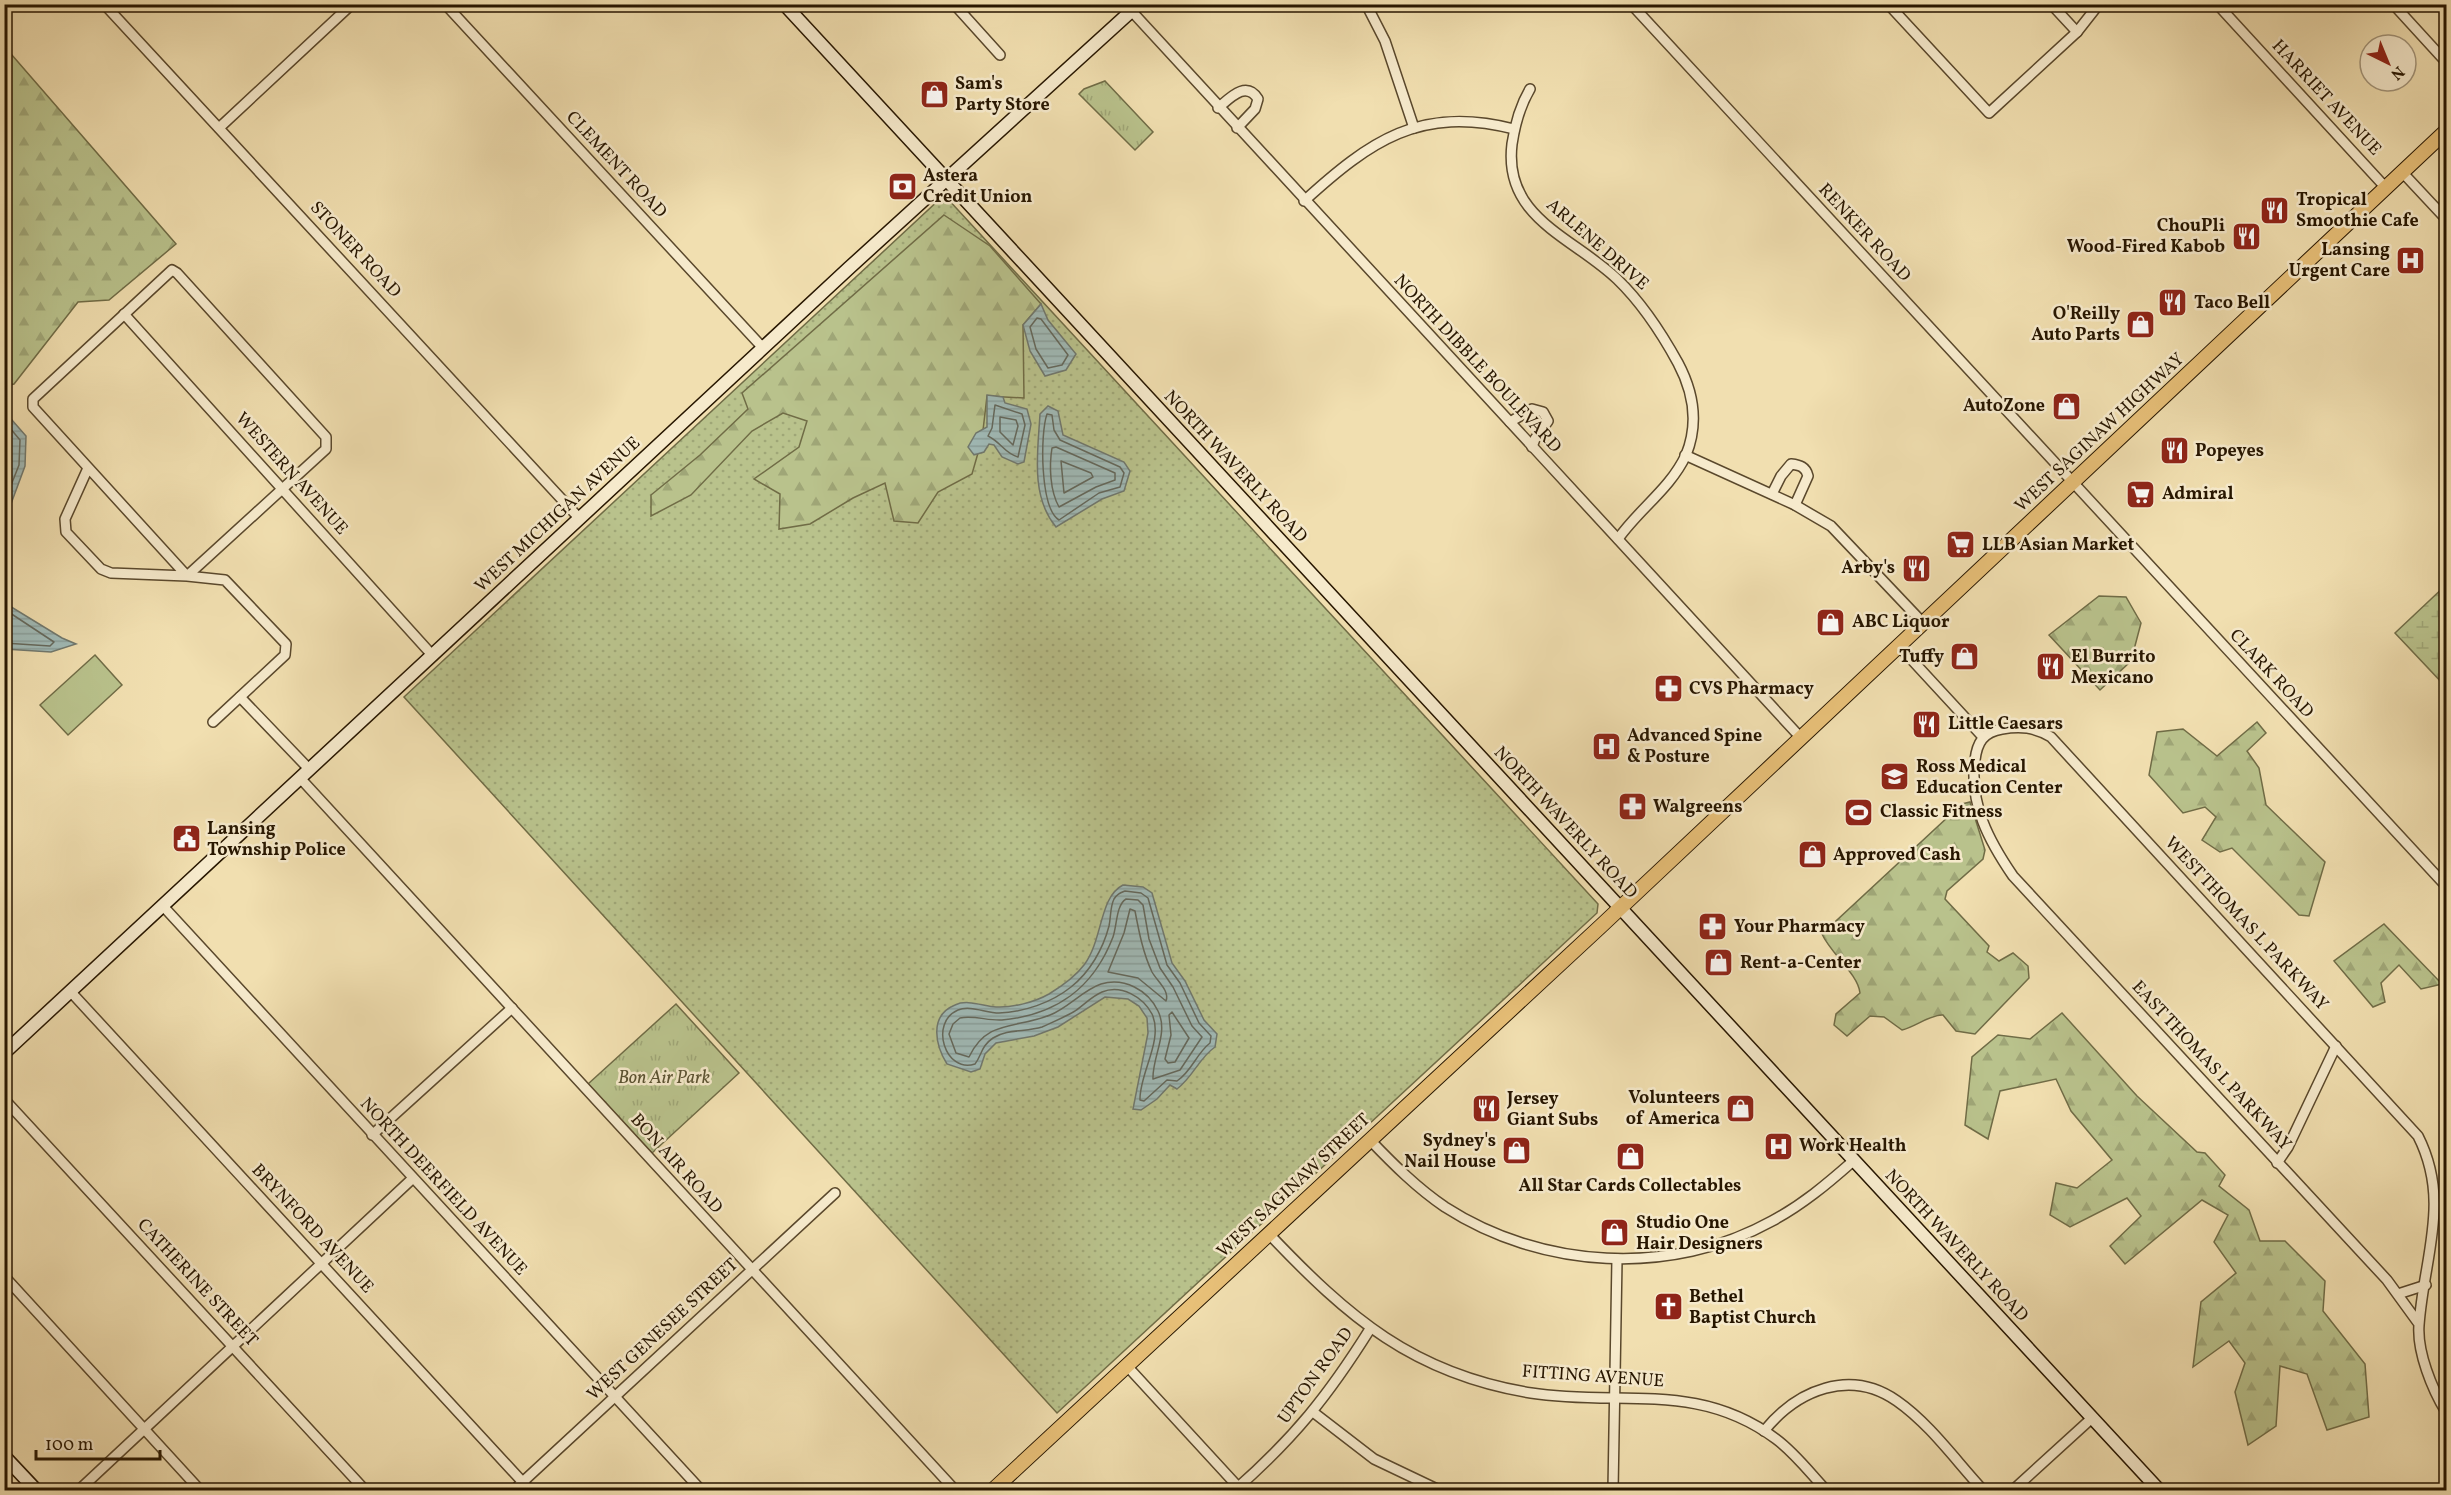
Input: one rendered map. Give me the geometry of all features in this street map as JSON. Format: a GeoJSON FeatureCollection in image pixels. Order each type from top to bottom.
{"type":"FeatureCollection","features":[{"type":"Feature","properties":{"kind":"main road","name":"NORTH WAVERLY ROAD"},"geometry":{"type":"LineString","coordinates":[[784,4],[1852,1162],[2159,1491]]}},
{"type":"Feature","properties":{"kind":"main road","name":"WEST MICHIGAN AVENUE"},"geometry":{"type":"LineString","coordinates":[[4,1053],[1132,7]]}},
{"type":"Feature","properties":{"kind":"main road","name":"WEST SAGINAW HIGHWAY"},"geometry":{"type":"LineString","coordinates":[[1620,908],[2446,131]]}},
{"type":"Feature","properties":{"kind":"main road","name":"WEST SAGINAW STREET"},"geometry":{"type":"LineString","coordinates":[[993,1491],[1620,908]]}},
{"type":"Feature","properties":{"kind":"main road"},"geometry":{"type":"LineString","coordinates":[[4,1456],[36,1491]]}},
{"type":"Feature","properties":{"kind":"street","name":"STONER ROAD"},"geometry":{"type":"LineString","coordinates":[[104,4],[580,519]]}},
{"type":"Feature","properties":{"kind":"street"},"geometry":{"type":"LineString","coordinates":[[219,128],[352,4]]}},
{"type":"Feature","properties":{"kind":"street","name":"CLEMENT ROAD"},"geometry":{"type":"LineString","coordinates":[[445,4],[763,348]]}},
{"type":"Feature","properties":{"kind":"street"},"geometry":{"type":"LineString","coordinates":[[954,4],[1000,55]]}},
{"type":"Feature","properties":{"kind":"street"},"geometry":{"type":"LineString","coordinates":[[1366,4],[1386,41],[1414,128]]}},
{"type":"Feature","properties":{"kind":"street","name":"RENKER ROAD"},"geometry":{"type":"LineString","coordinates":[[1631,4],[2072,484]]}},
{"type":"Feature","properties":{"kind":"street"},"geometry":{"type":"LineString","coordinates":[[1888,4],[1989,113],[2077,32],[2099,4]]}},
{"type":"Feature","properties":{"kind":"street"},"geometry":{"type":"LineString","coordinates":[[2051,4],[2077,32]]}},
{"type":"Feature","properties":{"kind":"street","name":"HARRIET AVENUE"},"geometry":{"type":"LineString","coordinates":[[2217,4],[2386,188]]}},
{"type":"Feature","properties":{"kind":"street"},"geometry":{"type":"LineString","coordinates":[[2393,4],[2446,62]]}},
{"type":"Feature","properties":{"kind":"street","name":"NORTH DIBBLE BOULEVARD"},"geometry":{"type":"LineString","coordinates":[[1132,7],[1218,108],[1801,738]]}},
{"type":"Feature","properties":{"kind":"street","name":"ARLENE DRIVE"},"geometry":{"type":"LineString","coordinates":[[1530,88],[1514,129],[1511,155],[1513,173],[1522,199],[1541,221],[1593,259],[1630,292],[1645,309],[1682,370],[1693,398],[1694,427],[1685,455],[1659,494],[1618,539]]}},
{"type":"Feature","properties":{"kind":"street"},"geometry":{"type":"LineString","coordinates":[[1218,108],[1242,90],[1249,90],[1256,95],[1258,99],[1255,109],[1237,128]]}},
{"type":"Feature","properties":{"kind":"street"},"geometry":{"type":"LineString","coordinates":[[1304,201],[1349,160],[1368,147],[1414,128],[1457,121],[1479,121],[1514,129]]}},
{"type":"Feature","properties":{"kind":"street"},"geometry":{"type":"LineString","coordinates":[[2403,172],[2446,219]]}},
{"type":"Feature","properties":{"kind":"street"},"geometry":{"type":"LineString","coordinates":[[172,270],[326,437],[326,449],[187,576],[33,407],[33,399],[172,270]]}},
{"type":"Feature","properties":{"kind":"street","name":"WESTERN AVENUE"},"geometry":{"type":"LineString","coordinates":[[124,314],[433,656]]}},
{"type":"Feature","properties":{"kind":"street"},"geometry":{"type":"LineString","coordinates":[[1510,422],[1532,409],[1543,412],[1548,421],[1532,447]]}},
{"type":"Feature","properties":{"kind":"street"},"geometry":{"type":"LineString","coordinates":[[1685,455],[1795,505],[1837,531],[1923,623]]}},
{"type":"Feature","properties":{"kind":"street"},"geometry":{"type":"LineString","coordinates":[[1772,495],[1785,470],[1791,464],[1800,465],[1808,476],[1795,505]]}},
{"type":"Feature","properties":{"kind":"street"},"geometry":{"type":"LineString","coordinates":[[88,468],[65,519],[66,532],[100,569],[111,573],[225,580],[286,644],[285,655],[213,722]]}},
{"type":"Feature","properties":{"kind":"street","name":"CLARK ROAD"},"geometry":{"type":"LineString","coordinates":[[2072,484],[2446,886]]}},
{"type":"Feature","properties":{"kind":"street"},"geometry":{"type":"LineString","coordinates":[[1899,646],[1983,737]]}},
{"type":"Feature","properties":{"kind":"street","name":"BON AIR ROAD"},"geometry":{"type":"LineString","coordinates":[[240,697],[305,775],[512,1008],[955,1491]]}},
{"type":"Feature","properties":{"kind":"street","name":"WEST THOMAS L PARKWAY"},"geometry":{"type":"LineString","coordinates":[[1983,737],[1994,730],[2022,727],[2037,729],[2051,737],[2403,1117],[2427,1151],[2433,1164],[2438,1187],[2436,1229],[2419,1324]]}},
{"type":"Feature","properties":{"kind":"street","name":"EAST THOMAS L PARKWAY"},"geometry":{"type":"LineString","coordinates":[[1983,737],[1976,747],[1974,769],[1976,800],[1989,837],[2013,876],[2398,1294],[2419,1324],[2422,1350],[2439,1399],[2446,1412]]}},
{"type":"Feature","properties":{"kind":"street","name":"NORTH DEERFIELD AVENUE"},"geometry":{"type":"LineString","coordinates":[[162,905],[700,1491]]}},
{"type":"Feature","properties":{"kind":"street","name":"BRYNFORD AVENUE"},"geometry":{"type":"LineString","coordinates":[[70,991],[530,1491]]}},
{"type":"Feature","properties":{"kind":"street"},"geometry":{"type":"LineString","coordinates":[[372,1135],[512,1008]]}},
{"type":"Feature","properties":{"kind":"street"},"geometry":{"type":"LineString","coordinates":[[2277,1163],[2288,1147],[2336,1046]]}},
{"type":"Feature","properties":{"kind":"street","name":"CATHERINE STREET"},"geometry":{"type":"LineString","coordinates":[[4,1099],[364,1491]]}},
{"type":"Feature","properties":{"kind":"street"},"geometry":{"type":"LineString","coordinates":[[1370,1140],[1431,1196],[1475,1223],[1544,1250],[1582,1257],[1617,1259],[1682,1253],[1745,1234],[1796,1207],[1852,1162]]}},
{"type":"Feature","properties":{"kind":"street"},"geometry":{"type":"LineString","coordinates":[[79,1491],[412,1179]]}},
{"type":"Feature","properties":{"kind":"street","name":"WEST GENESEE STREET"},"geometry":{"type":"LineString","coordinates":[[514,1491],[835,1193]]}},
{"type":"Feature","properties":{"kind":"street"},"geometry":{"type":"LineString","coordinates":[[2436,1229],[2446,1230]]}},
{"type":"Feature","properties":{"kind":"street","name":"FITTING AVENUE"},"geometry":{"type":"LineString","coordinates":[[1269,1234],[1320,1287],[1370,1329],[1399,1347],[1443,1368],[1531,1393],[1698,1402],[1726,1411],[1764,1431],[1797,1458],[1826,1491]]}},
{"type":"Feature","properties":{"kind":"street"},"geometry":{"type":"LineString","coordinates":[[1613,1491],[1617,1259]]}},
{"type":"Feature","properties":{"kind":"street"},"geometry":{"type":"LineString","coordinates":[[4,1276],[200,1491]]}},
{"type":"Feature","properties":{"kind":"street"},"geometry":{"type":"LineString","coordinates":[[2398,1294],[2426,1285]]}},
{"type":"Feature","properties":{"kind":"street","name":"UPTON ROAD"},"geometry":{"type":"LineString","coordinates":[[1239,1489],[1286,1444],[1313,1412],[1370,1329]]}},
{"type":"Feature","properties":{"kind":"street"},"geometry":{"type":"LineString","coordinates":[[1127,1366],[1239,1489]]}},
{"type":"Feature","properties":{"kind":"street"},"geometry":{"type":"LineString","coordinates":[[1764,1431],[1791,1403],[1810,1393],[1831,1386],[1854,1386],[1877,1390],[1913,1414],[1983,1491]]}},
{"type":"Feature","properties":{"kind":"street"},"geometry":{"type":"LineString","coordinates":[[1313,1412],[1374,1459],[1439,1491]]}},
{"type":"Feature","properties":{"kind":"street"},"geometry":{"type":"LineString","coordinates":[[2013,1491],[2092,1418]]}},
{"type":"Feature","properties":{"kind":"green space"},"geometry":{"type":"Polygon","coordinates":[[[5,47],[176,244],[109,300],[78,302],[14,384],[5,386],[5,47]]]}},
{"type":"Feature","properties":{"kind":"green space"},"geometry":{"type":"Polygon","coordinates":[[[1105,81],[1153,132],[1135,150],[1079,94],[1084,89],[1105,81]]]}},
{"type":"Feature","properties":{"kind":"green space"},"geometry":{"type":"Polygon","coordinates":[[[946,197],[1598,904],[1597,913],[1057,1413],[404,697],[941,198],[946,197]]]}},
{"type":"Feature","properties":{"kind":"green space"},"geometry":{"type":"Polygon","coordinates":[[[944,215],[990,246],[1041,304],[1023,325],[1024,398],[987,396],[982,439],[972,474],[938,492],[918,523],[894,521],[885,483],[853,498],[810,524],[779,529],[780,494],[754,479],[799,447],[807,421],[783,413],[752,431],[691,495],[651,516],[651,495],[700,455],[748,409],[742,393],[944,215]]]}},
{"type":"Feature","properties":{"kind":"green space"},"geometry":{"type":"Polygon","coordinates":[[[2446,585],[2446,687],[2395,633],[2446,585]]]}},
{"type":"Feature","properties":{"kind":"green space"},"geometry":{"type":"Polygon","coordinates":[[[2099,596],[2126,597],[2141,623],[2131,661],[2100,690],[2049,635],[2099,596]]]}},
{"type":"Feature","properties":{"kind":"green space"},"geometry":{"type":"Polygon","coordinates":[[[95,655],[122,685],[68,735],[40,705],[95,655]]]}},
{"type":"Feature","properties":{"kind":"green space"},"geometry":{"type":"Polygon","coordinates":[[[2257,722],[2266,733],[2247,751],[2259,768],[2266,805],[2325,862],[2309,916],[2299,915],[2232,848],[2220,852],[2202,840],[2216,817],[2205,807],[2183,813],[2149,775],[2157,732],[2183,729],[2217,756],[2257,722]]]}},
{"type":"Feature","properties":{"kind":"green space"},"geometry":{"type":"Polygon","coordinates":[[[1970,802],[1985,850],[1983,859],[1947,891],[1945,899],[1989,946],[1987,952],[1999,961],[2013,953],[2028,966],[2029,978],[1975,1034],[1956,1031],[1943,1015],[1933,1016],[1902,1030],[1884,1017],[1870,1016],[1847,1036],[1834,1025],[1836,1014],[1860,993],[1849,971],[1822,934],[1962,804],[1970,802]]]}},
{"type":"Feature","properties":{"kind":"green space"},"geometry":{"type":"Polygon","coordinates":[[[2384,924],[2442,984],[2421,989],[2399,965],[2381,983],[2385,1002],[2373,1007],[2334,961],[2384,924]]]}},
{"type":"Feature","properties":{"kind":"green space","name":"Bon Air Park"},"geometry":{"type":"Polygon","coordinates":[[[676,1004],[739,1073],[652,1153],[588,1084],[676,1004]]]}},
{"type":"Feature","properties":{"kind":"green space"},"geometry":{"type":"Polygon","coordinates":[[[2062,1013],[2137,1096],[2197,1152],[2205,1153],[2225,1175],[2219,1186],[2249,1210],[2260,1241],[2285,1241],[2325,1281],[2323,1311],[2365,1364],[2369,1417],[2327,1430],[2307,1374],[2280,1366],[2276,1426],[2248,1445],[2235,1392],[2245,1363],[2229,1341],[2193,1367],[2201,1302],[2236,1273],[2214,1242],[2228,1215],[2202,1200],[2125,1264],[2110,1246],[2141,1216],[2127,1198],[2070,1227],[2050,1215],[2056,1183],[2077,1188],[2112,1160],[2071,1111],[2056,1079],[2000,1091],[1988,1139],[1965,1125],[1972,1057],[1998,1035],[2030,1039],[2062,1013]]]}},
{"type":"Feature","properties":{"kind":"water"},"geometry":{"type":"Polygon","coordinates":[[[1041,304],[1048,320],[1076,354],[1066,370],[1045,376],[1030,351],[1023,325],[1041,304]]]}},
{"type":"Feature","properties":{"kind":"water"},"geometry":{"type":"Polygon","coordinates":[[[987,395],[1003,397],[1005,403],[1027,409],[1031,424],[1024,462],[1018,464],[1002,457],[994,445],[989,444],[984,452],[974,455],[968,447],[976,433],[987,427],[987,395]]]}},
{"type":"Feature","properties":{"kind":"water"},"geometry":{"type":"Polygon","coordinates":[[[1048,406],[1058,411],[1063,435],[1124,462],[1130,471],[1124,491],[1102,499],[1056,527],[1042,501],[1037,458],[1040,414],[1048,406]]]}},
{"type":"Feature","properties":{"kind":"water"},"geometry":{"type":"Polygon","coordinates":[[[5,412],[26,436],[25,466],[5,520],[5,412]]]}},
{"type":"Feature","properties":{"kind":"water"},"geometry":{"type":"Polygon","coordinates":[[[5,589],[8,605],[76,644],[51,652],[5,649],[5,589]]]}},
{"type":"Feature","properties":{"kind":"water"},"geometry":{"type":"Polygon","coordinates":[[[1123,885],[1143,887],[1152,893],[1172,963],[1185,981],[1204,1020],[1217,1034],[1215,1047],[1183,1084],[1177,1089],[1170,1085],[1157,1099],[1141,1110],[1133,1109],[1148,1033],[1147,1018],[1139,1006],[1128,999],[1105,997],[1058,1027],[1034,1036],[996,1043],[985,1054],[980,1069],[971,1072],[947,1064],[940,1049],[937,1032],[941,1016],[946,1010],[960,1003],[996,1007],[1016,1005],[1049,994],[1084,965],[1095,944],[1109,899],[1123,885]]]}},
{"type":"Feature","properties":{"kind":"place","name":"Sam's Party Store"},"geometry":{"type":"Point","coordinates":[934,94]}},
{"type":"Feature","properties":{"kind":"place","name":"Astera Credit Union"},"geometry":{"type":"Point","coordinates":[902,186]}},
{"type":"Feature","properties":{"kind":"place","name":"Tropical Smoothie Cafe"},"geometry":{"type":"Point","coordinates":[2275,210]}},
{"type":"Feature","properties":{"kind":"place","name":"ChouPli Wood-Fired Kabob"},"geometry":{"type":"Point","coordinates":[2246,236]}},
{"type":"Feature","properties":{"kind":"place","name":"Lansing Urgent Care"},"geometry":{"type":"Point","coordinates":[2411,260]}},
{"type":"Feature","properties":{"kind":"place","name":"Taco Bell"},"geometry":{"type":"Point","coordinates":[2173,303]}},
{"type":"Feature","properties":{"kind":"place","name":"O'Reilly Auto Parts"},"geometry":{"type":"Point","coordinates":[2141,324]}},
{"type":"Feature","properties":{"kind":"place","name":"AutoZone"},"geometry":{"type":"Point","coordinates":[2066,406]}},
{"type":"Feature","properties":{"kind":"place","name":"Popeyes"},"geometry":{"type":"Point","coordinates":[2174,451]}},
{"type":"Feature","properties":{"kind":"place","name":"Admiral"},"geometry":{"type":"Point","coordinates":[2141,494]}},
{"type":"Feature","properties":{"kind":"place","name":"LLB Asian Market"},"geometry":{"type":"Point","coordinates":[1961,545]}},
{"type":"Feature","properties":{"kind":"place","name":"Arby's"},"geometry":{"type":"Point","coordinates":[1916,568]}},
{"type":"Feature","properties":{"kind":"place","name":"ABC Liquor"},"geometry":{"type":"Point","coordinates":[1831,622]}},
{"type":"Feature","properties":{"kind":"place","name":"Tuffy"},"geometry":{"type":"Point","coordinates":[1965,657]}},
{"type":"Feature","properties":{"kind":"place","name":"El Burrito Mexicano"},"geometry":{"type":"Point","coordinates":[2050,667]}},
{"type":"Feature","properties":{"kind":"place","name":"CVS Pharmacy"},"geometry":{"type":"Point","coordinates":[1668,689]}},
{"type":"Feature","properties":{"kind":"place","name":"Little Caesars"},"geometry":{"type":"Point","coordinates":[1927,724]}},
{"type":"Feature","properties":{"kind":"place","name":"Advanced Spine & Posture"},"geometry":{"type":"Point","coordinates":[1606,746]}},
{"type":"Feature","properties":{"kind":"place","name":"Ross Medical Education Center"},"geometry":{"type":"Point","coordinates":[1895,777]}},
{"type":"Feature","properties":{"kind":"place","name":"Walgreens"},"geometry":{"type":"Point","coordinates":[1632,807]}},
{"type":"Feature","properties":{"kind":"place","name":"Classic Fitness"},"geometry":{"type":"Point","coordinates":[1859,812]}},
{"type":"Feature","properties":{"kind":"place","name":"Lansing Township Police"},"geometry":{"type":"Point","coordinates":[186,839]}},
{"type":"Feature","properties":{"kind":"place","name":"Approved Cash"},"geometry":{"type":"Point","coordinates":[1812,855]}},
{"type":"Feature","properties":{"kind":"place","name":"Your Pharmacy"},"geometry":{"type":"Point","coordinates":[1713,927]}},
{"type":"Feature","properties":{"kind":"place","name":"Rent-a-Center"},"geometry":{"type":"Point","coordinates":[1719,963]}},
{"type":"Feature","properties":{"kind":"place","name":"Volunteers of America"},"geometry":{"type":"Point","coordinates":[1741,1108]}},
{"type":"Feature","properties":{"kind":"place","name":"Jersey Giant Subs"},"geometry":{"type":"Point","coordinates":[1486,1109]}},
{"type":"Feature","properties":{"kind":"place","name":"Work Health"},"geometry":{"type":"Point","coordinates":[1778,1146]}},
{"type":"Feature","properties":{"kind":"place","name":"Sydney's Nail House"},"geometry":{"type":"Point","coordinates":[1517,1151]}},
{"type":"Feature","properties":{"kind":"place","name":"All Star Cards Collectables"},"geometry":{"type":"Point","coordinates":[1630,1157]}},
{"type":"Feature","properties":{"kind":"place","name":"Studio One Hair Designers"},"geometry":{"type":"Point","coordinates":[1615,1233]}},
{"type":"Feature","properties":{"kind":"place","name":"Bethel Baptist Church"},"geometry":{"type":"Point","coordinates":[1668,1307]}}]}
